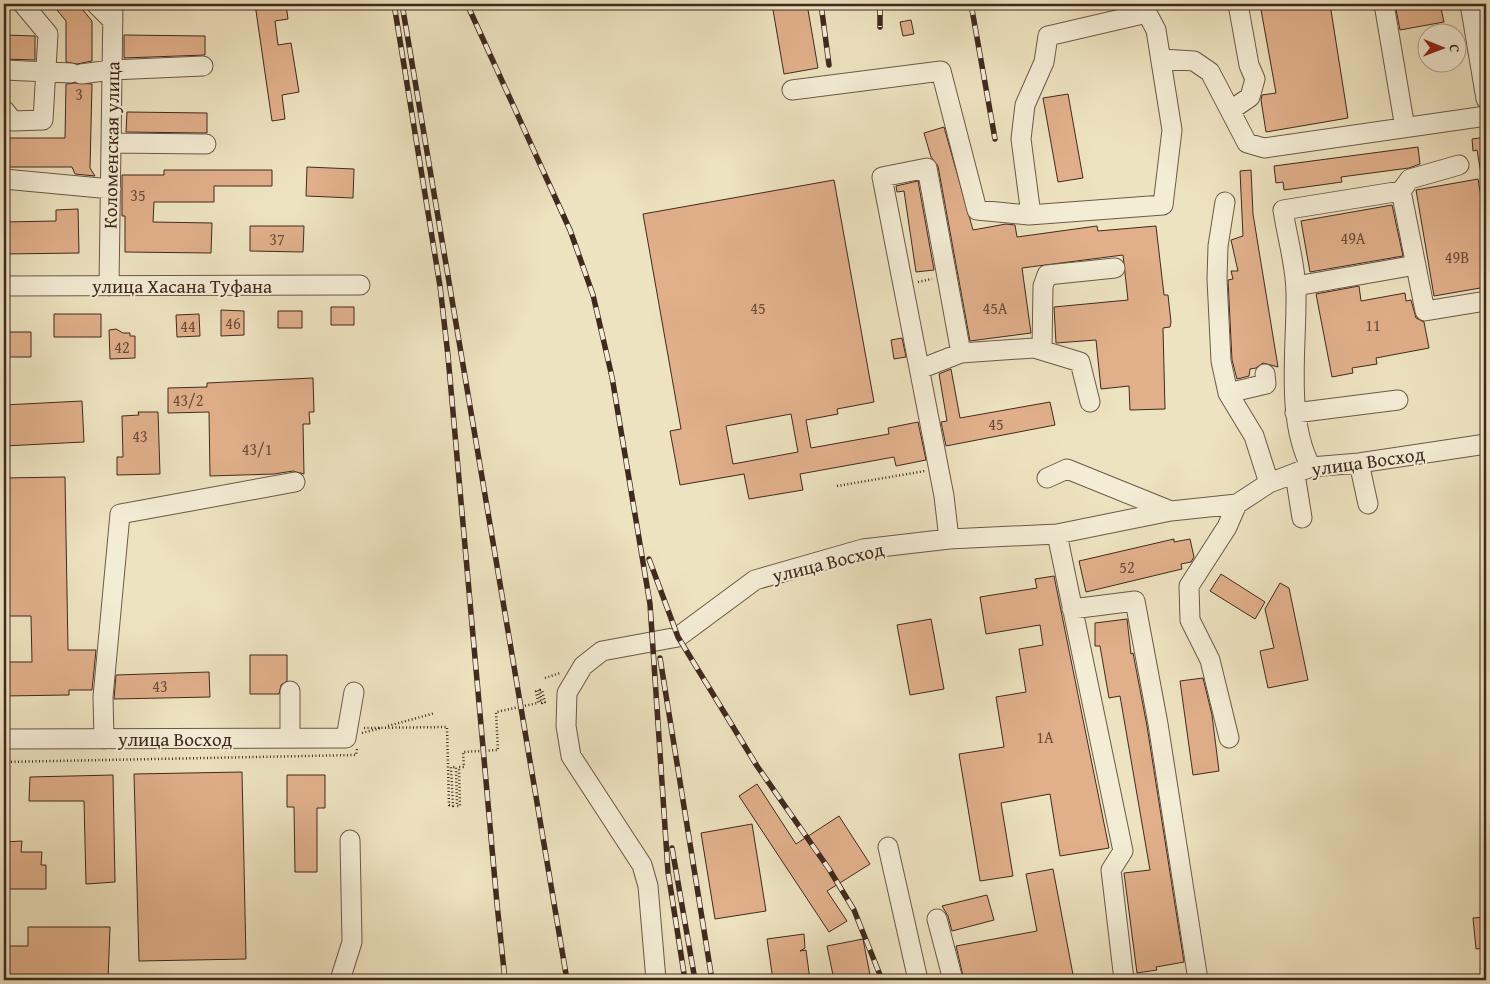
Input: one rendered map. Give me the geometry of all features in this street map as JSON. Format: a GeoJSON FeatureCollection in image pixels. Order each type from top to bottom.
{"type":"FeatureCollection","features":[{"type":"Feature","properties":{"kind":"street"},"geometry":{"type":"LineString","coordinates":[[4,110],[13,121],[43,120],[48,34],[23,4]]}},
{"type":"Feature","properties":{"kind":"street"},"geometry":{"type":"LineString","coordinates":[[96,4],[113,12]]}},
{"type":"Feature","properties":{"kind":"street"},"geometry":{"type":"LineString","coordinates":[[1231,110],[1250,97],[1255,79],[1249,65],[1238,4]]}},
{"type":"Feature","properties":{"kind":"street"},"geometry":{"type":"LineString","coordinates":[[1384,4],[1405,128]]}},
{"type":"Feature","properties":{"kind":"street"},"geometry":{"type":"LineString","coordinates":[[1470,4],[1486,98]]}},
{"type":"Feature","properties":{"kind":"street"},"geometry":{"type":"LineString","coordinates":[[792,90],[941,71],[977,210],[1031,215],[1163,205],[1172,130],[1156,30],[1146,8],[1048,36],[1044,62],[1025,105],[1022,138],[1031,215]]}},
{"type":"Feature","properties":{"kind":"street","name":"Коломенская улица"},"geometry":{"type":"LineString","coordinates":[[109,286],[113,12]]}},
{"type":"Feature","properties":{"kind":"street"},"geometry":{"type":"LineString","coordinates":[[1161,59],[1194,61],[1210,72],[1247,143],[1264,148],[1486,116]]}},
{"type":"Feature","properties":{"kind":"street"},"geometry":{"type":"LineString","coordinates":[[4,70],[76,74],[111,70],[203,66]]}},
{"type":"Feature","properties":{"kind":"street"},"geometry":{"type":"LineString","coordinates":[[111,143],[206,144]]}},
{"type":"Feature","properties":{"kind":"street"},"geometry":{"type":"LineString","coordinates":[[1302,518],[1303,470],[1306,460],[1295,413],[1296,286],[1283,210],[1401,191],[1410,179],[1458,165]]}},
{"type":"Feature","properties":{"kind":"street"},"geometry":{"type":"LineString","coordinates":[[949,539],[944,496],[882,177],[927,168],[961,353]]}},
{"type":"Feature","properties":{"kind":"street"},"geometry":{"type":"LineString","coordinates":[[4,178],[110,189]]}},
{"type":"Feature","properties":{"kind":"street"},"geometry":{"type":"LineString","coordinates":[[1401,191],[1426,311],[1486,301]]}},
{"type":"Feature","properties":{"kind":"street"},"geometry":{"type":"LineString","coordinates":[[1224,202],[1218,246],[1217,279],[1221,361],[1228,393],[1254,436],[1269,483]]}},
{"type":"Feature","properties":{"kind":"street"},"geometry":{"type":"LineString","coordinates":[[1296,286],[1416,265]]}},
{"type":"Feature","properties":{"kind":"street"},"geometry":{"type":"LineString","coordinates":[[1042,350],[1043,286],[1047,274],[1115,268]]}},
{"type":"Feature","properties":{"kind":"street","name":"улица Хасана Туфана"},"geometry":{"type":"LineString","coordinates":[[4,286],[360,285]]}},
{"type":"Feature","properties":{"kind":"street"},"geometry":{"type":"LineString","coordinates":[[920,369],[961,353],[1034,348],[1080,362],[1090,402]]}},
{"type":"Feature","properties":{"kind":"street"},"geometry":{"type":"LineString","coordinates":[[1228,393],[1266,384],[1265,374]]}},
{"type":"Feature","properties":{"kind":"street"},"geometry":{"type":"LineString","coordinates":[[1295,413],[1398,400]]}},
{"type":"Feature","properties":{"kind":"street","name":"улица Восход"},"geometry":{"type":"LineString","coordinates":[[656,980],[648,886],[642,865],[572,756],[566,726],[567,693],[583,666],[602,650],[678,637],[755,580],[863,549],[949,539],[1057,534],[1171,511],[1236,504],[1269,483],[1303,470],[1486,444]]}},
{"type":"Feature","properties":{"kind":"street"},"geometry":{"type":"LineString","coordinates":[[1360,463],[1368,504]]}},
{"type":"Feature","properties":{"kind":"street"},"geometry":{"type":"LineString","coordinates":[[1047,478],[1067,469],[1171,511]]}},
{"type":"Feature","properties":{"kind":"street"},"geometry":{"type":"LineString","coordinates":[[104,739],[103,697],[120,514],[295,482]]}},
{"type":"Feature","properties":{"kind":"street"},"geometry":{"type":"LineString","coordinates":[[1230,738],[1210,660],[1190,620],[1189,586],[1228,528],[1236,504]]}},
{"type":"Feature","properties":{"kind":"street"},"geometry":{"type":"LineString","coordinates":[[1057,534],[1123,851],[1111,870],[1124,980]]}},
{"type":"Feature","properties":{"kind":"street"},"geometry":{"type":"LineString","coordinates":[[1072,609],[1134,601],[1158,724],[1198,980]]}},
{"type":"Feature","properties":{"kind":"street"},"geometry":{"type":"LineString","coordinates":[[290,691],[290,738]]}},
{"type":"Feature","properties":{"kind":"street"},"geometry":{"type":"LineString","coordinates":[[346,738],[354,692]]}},
{"type":"Feature","properties":{"kind":"street","name":"улица Восход"},"geometry":{"type":"LineString","coordinates":[[4,739],[346,738]]}},
{"type":"Feature","properties":{"kind":"street"},"geometry":{"type":"LineString","coordinates":[[340,980],[352,942],[350,840]]}},
{"type":"Feature","properties":{"kind":"street"},"geometry":{"type":"LineString","coordinates":[[888,847],[918,980]]}},
{"type":"Feature","properties":{"kind":"street"},"geometry":{"type":"LineString","coordinates":[[937,920],[953,980]]}},
{"type":"Feature","properties":{"kind":"path"},"geometry":{"type":"LineString","coordinates":[[903,285],[946,277]]}},
{"type":"Feature","properties":{"kind":"path"},"geometry":{"type":"LineString","coordinates":[[837,486],[938,469]]}},
{"type":"Feature","properties":{"kind":"path"},"geometry":{"type":"LineString","coordinates":[[436,726],[447,727],[449,805],[453,806],[451,767],[456,766],[457,806],[460,806],[460,767],[464,767],[463,752],[498,750],[496,712],[538,703],[536,691],[538,690],[540,703],[542,702],[540,690],[542,690],[544,702],[548,701]]}},
{"type":"Feature","properties":{"kind":"path"},"geometry":{"type":"LineString","coordinates":[[346,738],[435,713]]}},
{"type":"Feature","properties":{"kind":"building"},"geometry":{"type":"Polygon","coordinates":[[[52,4],[78,4],[92,21],[92,61],[77,64],[66,62],[66,21],[52,4]]]}},
{"type":"Feature","properties":{"kind":"building"},"geometry":{"type":"Polygon","coordinates":[[[255,4],[286,4],[288,19],[275,21],[278,45],[291,43],[299,92],[282,95],[285,119],[272,121],[255,4]]]}},
{"type":"Feature","properties":{"kind":"building"},"geometry":{"type":"Polygon","coordinates":[[[772,4],[807,4],[818,68],[784,74],[772,4]]]}},
{"type":"Feature","properties":{"kind":"building"},"geometry":{"type":"Polygon","coordinates":[[[1260,4],[1330,4],[1348,118],[1266,132],[1261,100],[1262,95],[1276,93],[1260,4]]]}},
{"type":"Feature","properties":{"kind":"building"},"geometry":{"type":"Polygon","coordinates":[[[1395,4],[1440,4],[1444,22],[1418,22],[1418,27],[1400,30],[1395,4]]]}},
{"type":"Feature","properties":{"kind":"building"},"geometry":{"type":"Polygon","coordinates":[[[911,20],[914,34],[903,36],[900,22],[911,20]]]}},
{"type":"Feature","properties":{"kind":"building"},"geometry":{"type":"Polygon","coordinates":[[[4,35],[35,36],[35,60],[4,59],[4,35]]]}},
{"type":"Feature","properties":{"kind":"building"},"geometry":{"type":"Polygon","coordinates":[[[124,35],[205,36],[205,55],[124,58],[124,35]]]}},
{"type":"Feature","properties":{"kind":"building"},"geometry":{"type":"Polygon","coordinates":[[[66,84],[92,84],[90,168],[95,176],[75,174],[72,167],[4,167],[4,138],[65,138],[66,84]]]}},
{"type":"Feature","properties":{"kind":"building"},"geometry":{"type":"Polygon","coordinates":[[[1068,94],[1083,178],[1058,182],[1043,98],[1068,94]]]}},
{"type":"Feature","properties":{"kind":"building"},"geometry":{"type":"Polygon","coordinates":[[[127,112],[207,113],[207,133],[126,132],[127,112]]]}},
{"type":"Feature","properties":{"kind":"building"},"geometry":{"type":"Polygon","coordinates":[[[944,127],[973,230],[1006,224],[1015,225],[1017,237],[1097,226],[1098,231],[1156,226],[1164,295],[1168,295],[1171,322],[1170,327],[1163,328],[1165,409],[1130,410],[1129,386],[1101,389],[1096,340],[1056,343],[1054,307],[1128,300],[1123,255],[1022,268],[1031,333],[970,341],[938,166],[931,157],[924,133],[944,127]]]}},
{"type":"Feature","properties":{"kind":"building"},"geometry":{"type":"Polygon","coordinates":[[[1486,137],[1486,173],[1481,174],[1477,150],[1473,151],[1472,139],[1486,137]]]}},
{"type":"Feature","properties":{"kind":"building"},"geometry":{"type":"Polygon","coordinates":[[[1418,147],[1420,164],[1409,168],[1341,177],[1342,182],[1284,190],[1283,182],[1276,183],[1274,166],[1418,147]]]}},
{"type":"Feature","properties":{"kind":"building"},"geometry":{"type":"Polygon","coordinates":[[[307,167],[354,169],[353,198],[306,196],[307,167]]]}},
{"type":"Feature","properties":{"kind":"building"},"geometry":{"type":"Polygon","coordinates":[[[164,170],[272,170],[272,186],[214,186],[214,202],[154,202],[153,222],[212,223],[211,253],[125,252],[125,216],[122,216],[122,175],[164,175],[164,170]]]}},
{"type":"Feature","properties":{"kind":"building"},"geometry":{"type":"Polygon","coordinates":[[[1251,170],[1253,214],[1278,367],[1263,363],[1256,368],[1250,369],[1249,376],[1237,379],[1232,360],[1228,280],[1233,279],[1231,271],[1238,271],[1231,240],[1243,236],[1240,171],[1251,170]]]}},
{"type":"Feature","properties":{"kind":"building"},"geometry":{"type":"Polygon","coordinates":[[[1478,179],[1486,226],[1486,287],[1434,296],[1416,190],[1478,179]]]}},
{"type":"Feature","properties":{"kind":"building"},"geometry":{"type":"Polygon","coordinates":[[[834,180],[874,402],[837,409],[838,414],[806,420],[811,448],[889,434],[888,428],[918,422],[926,460],[896,466],[894,457],[800,474],[803,490],[749,499],[744,474],[680,485],[670,431],[681,429],[643,214],[834,180]],[[791,414],[726,426],[733,464],[798,452],[791,414]]]}},
{"type":"Feature","properties":{"kind":"building"},"geometry":{"type":"Polygon","coordinates":[[[918,181],[934,270],[916,272],[904,191],[897,192],[896,186],[918,181]]]}},
{"type":"Feature","properties":{"kind":"building"},"geometry":{"type":"Polygon","coordinates":[[[1392,205],[1403,256],[1310,272],[1301,221],[1392,205]]]}},
{"type":"Feature","properties":{"kind":"building"},"geometry":{"type":"Polygon","coordinates":[[[78,209],[79,253],[4,254],[4,222],[56,221],[56,210],[78,209]]]}},
{"type":"Feature","properties":{"kind":"building"},"geometry":{"type":"Polygon","coordinates":[[[250,226],[304,226],[303,252],[250,251],[250,226]]]}},
{"type":"Feature","properties":{"kind":"building"},"geometry":{"type":"Polygon","coordinates":[[[1359,286],[1361,301],[1405,293],[1406,301],[1411,300],[1416,318],[1424,322],[1429,348],[1376,358],[1377,364],[1352,368],[1353,373],[1332,377],[1316,294],[1359,286]]]}},
{"type":"Feature","properties":{"kind":"building"},"geometry":{"type":"Polygon","coordinates":[[[331,307],[354,307],[354,325],[331,325],[331,307]]]}},
{"type":"Feature","properties":{"kind":"building"},"geometry":{"type":"Polygon","coordinates":[[[221,310],[244,311],[244,335],[221,336],[221,310]]]}},
{"type":"Feature","properties":{"kind":"building"},"geometry":{"type":"Polygon","coordinates":[[[278,311],[302,311],[302,328],[278,328],[278,311]]]}},
{"type":"Feature","properties":{"kind":"building"},"geometry":{"type":"Polygon","coordinates":[[[54,314],[101,314],[101,337],[54,337],[54,314]]]}},
{"type":"Feature","properties":{"kind":"building"},"geometry":{"type":"Polygon","coordinates":[[[199,314],[200,336],[177,337],[176,315],[199,314]]]}},
{"type":"Feature","properties":{"kind":"building"},"geometry":{"type":"Polygon","coordinates":[[[116,329],[123,333],[130,333],[130,336],[135,336],[135,358],[110,359],[109,330],[116,329]]]}},
{"type":"Feature","properties":{"kind":"building"},"geometry":{"type":"Polygon","coordinates":[[[7,332],[31,332],[31,357],[7,357],[7,332]]]}},
{"type":"Feature","properties":{"kind":"building"},"geometry":{"type":"Polygon","coordinates":[[[902,338],[906,357],[894,359],[891,340],[902,338]]]}},
{"type":"Feature","properties":{"kind":"building"},"geometry":{"type":"Polygon","coordinates":[[[951,369],[960,418],[1050,402],[1055,425],[946,446],[941,422],[947,421],[939,374],[951,369]]]}},
{"type":"Feature","properties":{"kind":"building"},"geometry":{"type":"Polygon","coordinates":[[[313,378],[314,412],[309,412],[310,424],[303,424],[304,474],[293,471],[274,474],[210,476],[209,412],[168,413],[168,388],[207,387],[207,383],[313,378]]]}},
{"type":"Feature","properties":{"kind":"building"},"geometry":{"type":"Polygon","coordinates":[[[82,401],[84,442],[4,446],[4,405],[82,401]]]}},
{"type":"Feature","properties":{"kind":"building"},"geometry":{"type":"Polygon","coordinates":[[[138,412],[158,412],[160,474],[117,475],[117,457],[123,457],[122,416],[139,415],[138,412]]]}},
{"type":"Feature","properties":{"kind":"building"},"geometry":{"type":"Polygon","coordinates":[[[65,477],[68,650],[96,650],[92,690],[69,690],[69,695],[4,696],[4,662],[32,662],[31,616],[4,616],[4,478],[65,477]]]}},
{"type":"Feature","properties":{"kind":"building"},"geometry":{"type":"Polygon","coordinates":[[[1174,539],[1174,542],[1190,539],[1194,557],[1191,562],[1181,564],[1182,569],[1086,592],[1079,561],[1174,539]]]}},
{"type":"Feature","properties":{"kind":"building"},"geometry":{"type":"Polygon","coordinates":[[[1221,574],[1265,602],[1255,619],[1210,591],[1221,574]]]}},
{"type":"Feature","properties":{"kind":"building"},"geometry":{"type":"Polygon","coordinates":[[[1054,576],[1109,848],[1060,856],[1050,794],[1001,803],[1013,876],[980,881],[959,754],[1004,747],[996,697],[1026,692],[1019,649],[1043,645],[1040,625],[986,634],[980,597],[1037,588],[1035,579],[1054,576]]]}},
{"type":"Feature","properties":{"kind":"building"},"geometry":{"type":"Polygon","coordinates":[[[1280,583],[1289,588],[1308,680],[1268,688],[1260,651],[1274,648],[1265,609],[1280,583]]]}},
{"type":"Feature","properties":{"kind":"building"},"geometry":{"type":"Polygon","coordinates":[[[931,619],[944,689],[910,695],[897,625],[931,619]]]}},
{"type":"Feature","properties":{"kind":"building"},"geometry":{"type":"Polygon","coordinates":[[[1127,619],[1131,654],[1133,653],[1147,726],[1184,962],[1156,967],[1157,970],[1137,973],[1124,873],[1150,870],[1120,696],[1109,698],[1100,646],[1095,646],[1095,623],[1127,619]]]}},
{"type":"Feature","properties":{"kind":"building"},"geometry":{"type":"Polygon","coordinates":[[[250,655],[287,655],[287,681],[281,685],[279,694],[250,694],[250,655]]]}},
{"type":"Feature","properties":{"kind":"building"},"geometry":{"type":"Polygon","coordinates":[[[209,672],[210,697],[114,699],[116,675],[209,672]]]}},
{"type":"Feature","properties":{"kind":"building"},"geometry":{"type":"Polygon","coordinates":[[[1203,678],[1212,715],[1219,771],[1193,775],[1180,681],[1203,678]]]}},
{"type":"Feature","properties":{"kind":"building"},"geometry":{"type":"Polygon","coordinates":[[[242,772],[246,959],[139,961],[134,774],[242,772]]]}},
{"type":"Feature","properties":{"kind":"building"},"geometry":{"type":"Polygon","coordinates":[[[113,775],[115,882],[86,884],[84,801],[29,801],[30,777],[113,775]]]}},
{"type":"Feature","properties":{"kind":"building"},"geometry":{"type":"Polygon","coordinates":[[[287,775],[325,775],[325,808],[317,808],[317,872],[295,872],[294,807],[287,807],[287,775]]]}},
{"type":"Feature","properties":{"kind":"building"},"geometry":{"type":"Polygon","coordinates":[[[757,784],[796,844],[839,816],[870,864],[827,891],[847,921],[829,932],[739,796],[757,784]]]}},
{"type":"Feature","properties":{"kind":"building"},"geometry":{"type":"Polygon","coordinates":[[[752,824],[766,911],[715,919],[701,833],[752,824]]]}},
{"type":"Feature","properties":{"kind":"building"},"geometry":{"type":"Polygon","coordinates":[[[22,841],[21,852],[42,852],[41,865],[46,865],[46,889],[4,889],[4,842],[22,841]]]}},
{"type":"Feature","properties":{"kind":"building"},"geometry":{"type":"Polygon","coordinates":[[[1053,869],[1074,980],[1047,980],[1046,977],[1030,980],[964,980],[956,946],[1037,931],[1026,874],[1053,869]]]}},
{"type":"Feature","properties":{"kind":"building"},"geometry":{"type":"Polygon","coordinates":[[[987,895],[994,920],[952,931],[948,916],[942,906],[987,895]]]}},
{"type":"Feature","properties":{"kind":"building"},"geometry":{"type":"Polygon","coordinates":[[[1486,917],[1486,948],[1476,949],[1473,918],[1486,917]]]}},
{"type":"Feature","properties":{"kind":"building"},"geometry":{"type":"Polygon","coordinates":[[[28,927],[110,927],[108,980],[4,977],[4,946],[28,946],[28,927]]]}},
{"type":"Feature","properties":{"kind":"building"},"geometry":{"type":"Polygon","coordinates":[[[804,934],[805,948],[800,951],[806,950],[810,980],[773,980],[767,939],[804,934]]]}},
{"type":"Feature","properties":{"kind":"building"},"geometry":{"type":"Polygon","coordinates":[[[863,939],[871,980],[834,980],[827,946],[863,939]]]}},
{"type":"Feature","properties":{"kind":"railway"},"geometry":{"type":"LineString","coordinates":[[394,4],[440,286],[448,356],[505,980]]}},
{"type":"Feature","properties":{"kind":"railway"},"geometry":{"type":"LineString","coordinates":[[402,4],[567,980]]}},
{"type":"Feature","properties":{"kind":"railway"},"geometry":{"type":"LineString","coordinates":[[467,4],[570,230],[593,295],[612,377],[650,604],[668,872],[685,980]]}},
{"type":"Feature","properties":{"kind":"railway"},"geometry":{"type":"LineString","coordinates":[[821,4],[829,65]]}},
{"type":"Feature","properties":{"kind":"railway"},"geometry":{"type":"LineString","coordinates":[[880,4],[880,27]]}},
{"type":"Feature","properties":{"kind":"railway"},"geometry":{"type":"LineString","coordinates":[[971,4],[995,139]]}},
{"type":"Feature","properties":{"kind":"railway"},"geometry":{"type":"LineString","coordinates":[[649,559],[678,637],[757,766],[829,869],[854,910],[882,980]]}},
{"type":"Feature","properties":{"kind":"railway"},"geometry":{"type":"LineString","coordinates":[[660,658],[712,980]]}},
{"type":"Feature","properties":{"kind":"railway"},"geometry":{"type":"LineString","coordinates":[[672,848],[695,980]]}}]}
